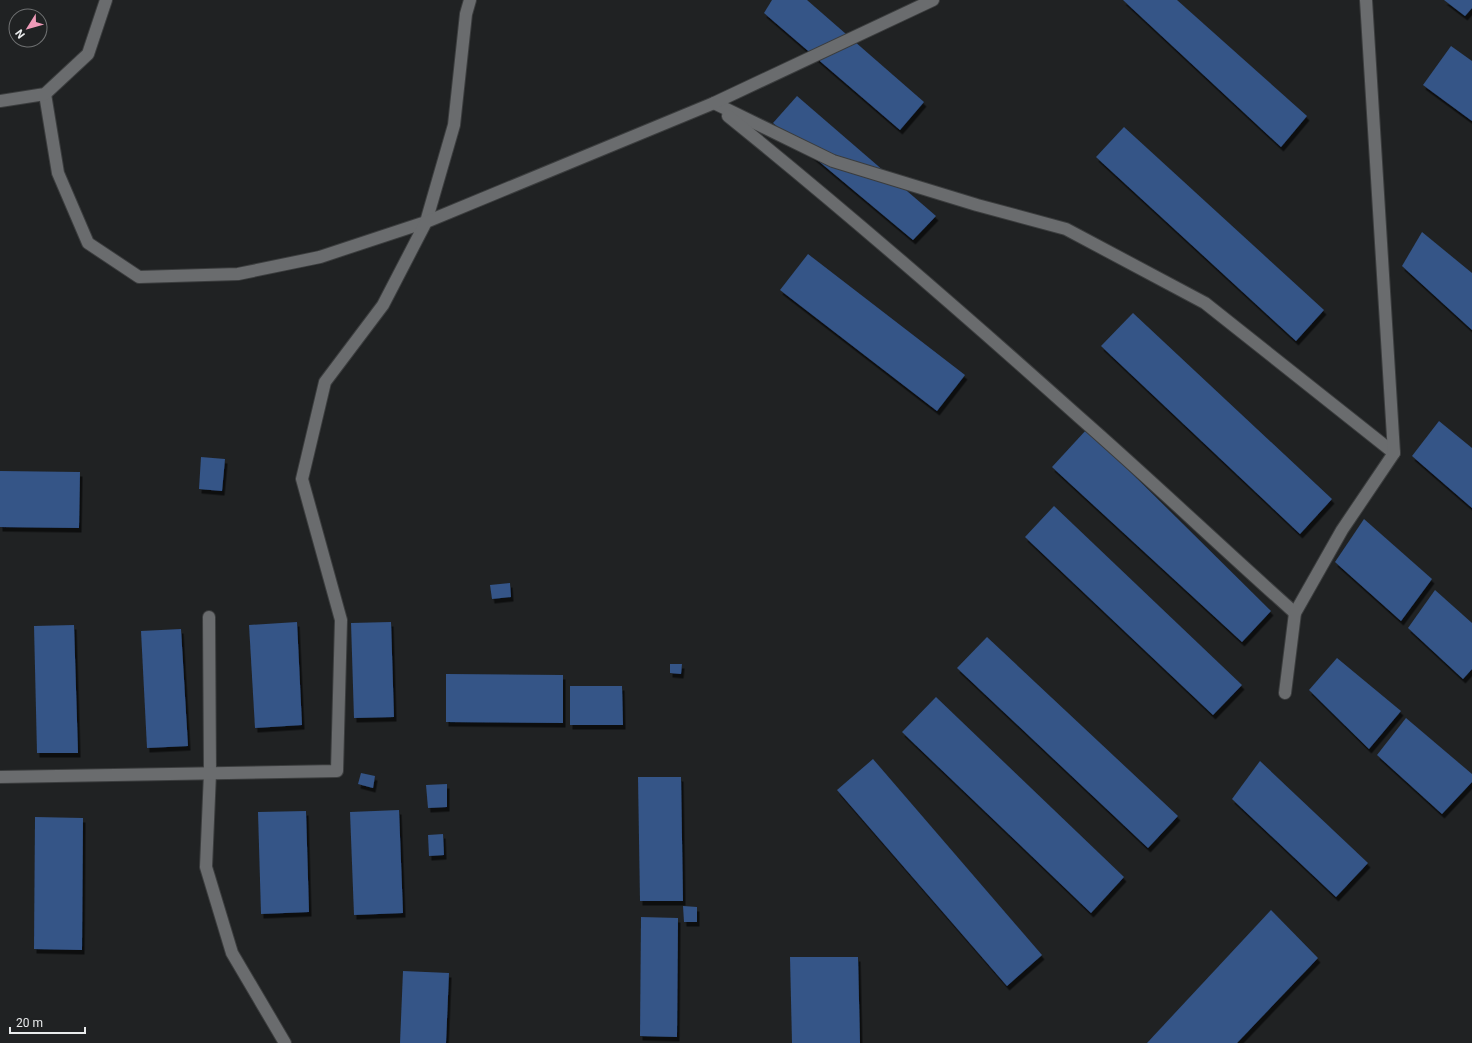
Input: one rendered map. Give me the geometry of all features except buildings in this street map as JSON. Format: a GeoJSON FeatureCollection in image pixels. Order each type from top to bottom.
{"type":"FeatureCollection","features":[{"type":"Feature","properties":{"kind":"street"},"geometry":{"type":"LineString","coordinates":[[0,101],[45,94],[88,54],[106,0]]}},
{"type":"Feature","properties":{"kind":"street"},"geometry":{"type":"LineString","coordinates":[[0,777],[337,770],[341,620],[302,479],[325,382],[383,305],[426,222],[454,125],[466,14],[470,0]]}},
{"type":"Feature","properties":{"kind":"street"},"geometry":{"type":"LineString","coordinates":[[45,94],[58,173],[88,243],[139,277],[238,274],[320,256],[426,222],[714,103],[933,0]]}},
{"type":"Feature","properties":{"kind":"street"},"geometry":{"type":"LineString","coordinates":[[1285,693],[1295,613],[1342,530],[1394,453],[1366,0]]}},
{"type":"Feature","properties":{"kind":"street"},"geometry":{"type":"LineString","coordinates":[[714,103],[833,161],[977,205],[1066,229],[1205,303],[1394,453]]}},
{"type":"Feature","properties":{"kind":"street"},"geometry":{"type":"LineString","coordinates":[[714,103],[844,210],[1081,418],[1295,613]]}},
{"type":"Feature","properties":{"kind":"street"},"geometry":{"type":"LineString","coordinates":[[209,617],[210,773],[206,867],[232,953],[285,1043]]}}]}
